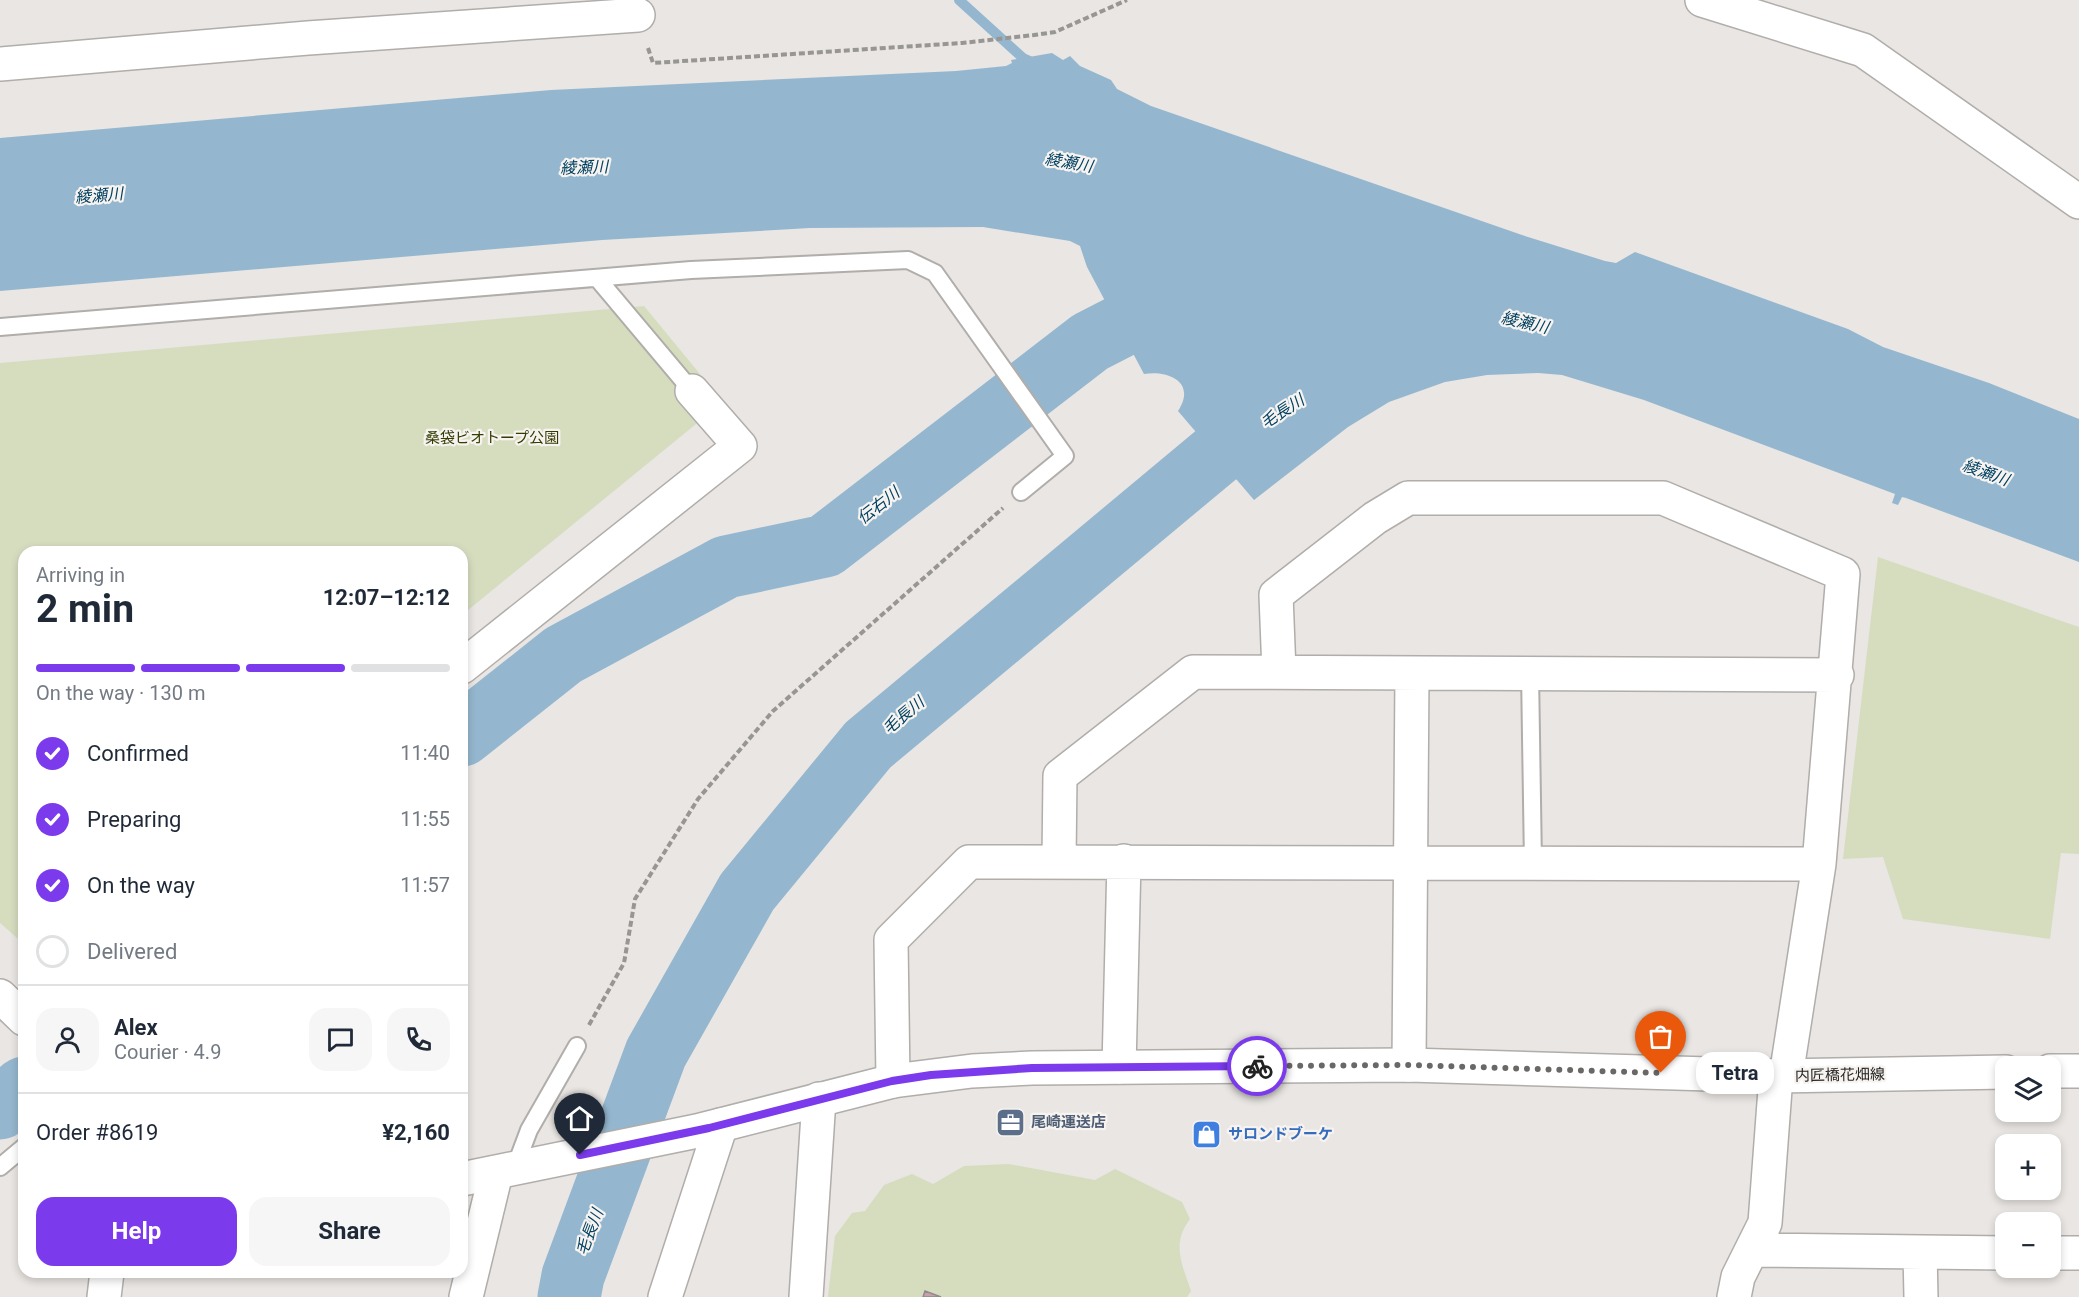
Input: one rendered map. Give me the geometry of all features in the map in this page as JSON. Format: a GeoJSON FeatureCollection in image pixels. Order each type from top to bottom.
{"type":"FeatureCollection","features":[{"type":"Feature","properties":{"kind":"street"},"geometry":{"type":"LineString","coordinates":[[1702,0],[1863,50],[2079,202]]}},
{"type":"Feature","properties":{"kind":"street"},"geometry":{"type":"LineString","coordinates":[[0,64],[308,38],[638,15]]}},
{"type":"Feature","properties":{"kind":"street"},"geometry":{"type":"LineString","coordinates":[[468,662],[740,446],[692,391]]}},
{"type":"Feature","properties":{"kind":"street"},"geometry":{"type":"LineString","coordinates":[[1279,672],[1276,595],[1375,518],[1408,498],[1663,498],[1843,574],[1837,675],[1819,864],[1781,1076],[1765,1222],[1738,1277],[1734,1297]]}},
{"type":"Feature","properties":{"kind":"street"},"geometry":{"type":"LineString","coordinates":[[1059,860],[1060,776],[1193,672],[1837,675]]}},
{"type":"Feature","properties":{"kind":"street"},"geometry":{"type":"LineString","coordinates":[[1409,1065],[1412,674]]}},
{"type":"Feature","properties":{"kind":"street"},"geometry":{"type":"LineString","coordinates":[[892,1081],[891,940],[969,862],[1059,860],[1819,864]]}},
{"type":"Feature","properties":{"kind":"street"},"geometry":{"type":"LineString","coordinates":[[1119,1067],[1124,861]]}},
{"type":"Feature","properties":{"kind":"street","name":"内匠橋花畑線"},"geometry":{"type":"LineString","coordinates":[[468,1178],[709,1128],[892,1081],[984,1070],[1409,1065],[1781,1076],[1995,1072]]}},
{"type":"Feature","properties":{"kind":"street"},"geometry":{"type":"LineString","coordinates":[[2061,1071],[2079,1071]]}},
{"type":"Feature","properties":{"kind":"street"},"geometry":{"type":"LineString","coordinates":[[806,1297],[819,1099]]}},
{"type":"Feature","properties":{"kind":"street"},"geometry":{"type":"LineString","coordinates":[[665,1297],[709,1128]]}},
{"type":"Feature","properties":{"kind":"street"},"geometry":{"type":"LineString","coordinates":[[466,1297],[515,1169]]}},
{"type":"Feature","properties":{"kind":"street"},"geometry":{"type":"LineString","coordinates":[[1753,1250],[1995,1253]]}},
{"type":"Feature","properties":{"kind":"street"},"geometry":{"type":"LineString","coordinates":[[1920,1252],[1921,1297]]}},
{"type":"Feature","properties":{"kind":"street"},"geometry":{"type":"LineString","coordinates":[[2061,1253],[2079,1253]]}},
{"type":"Feature","properties":{"kind":"street"},"geometry":{"type":"LineString","coordinates":[[104,1297],[106,1278]]}},
{"type":"Feature","properties":{"kind":"lane"},"geometry":{"type":"LineString","coordinates":[[0,327],[597,278],[908,260],[935,273],[1065,456],[1021,492]]}},
{"type":"Feature","properties":{"kind":"lane"},"geometry":{"type":"LineString","coordinates":[[597,278],[692,391]]}},
{"type":"Feature","properties":{"kind":"lane"},"geometry":{"type":"LineString","coordinates":[[1530,672],[1533,864]]}},
{"type":"Feature","properties":{"kind":"lane"},"geometry":{"type":"LineString","coordinates":[[515,1169],[529,1130],[577,1046]]}},
{"type":"Feature","properties":{"kind":"lane"},"geometry":{"type":"LineString","coordinates":[[0,1167],[18,1152]]}},
{"type":"Feature","properties":{"kind":"path"},"geometry":{"type":"LineString","coordinates":[[638,15],[653,63],[1034,35],[1055,32],[1126,0]]}},
{"type":"Feature","properties":{"kind":"path"},"geometry":{"type":"LineString","coordinates":[[577,1046],[624,963],[635,899],[698,799],[773,711],[1021,492]]}},
{"type":"Feature","properties":{"kind":"green space","name":"桑袋ビオトープ公園"},"geometry":{"type":"Polygon","coordinates":[[[644,306],[723,402],[468,610],[468,546],[18,546],[18,939],[0,923],[0,363],[644,306]]]}},
{"type":"Feature","properties":{"kind":"green space"},"geometry":{"type":"Polygon","coordinates":[[[1878,557],[2079,627],[2079,854],[2061,853],[2050,939],[1903,919],[1883,857],[1843,859],[1878,557]]]}},
{"type":"Feature","properties":{"kind":"green space"},"geometry":{"type":"Polygon","coordinates":[[[1009,1164],[1095,1180],[1115,1169],[1182,1202],[1190,1219],[1184,1228],[1180,1246],[1182,1263],[1191,1291],[1187,1297],[828,1297],[835,1236],[852,1213],[865,1211],[884,1185],[912,1174],[933,1184],[964,1166],[1009,1164]]]}},
{"type":"Feature","properties":{"kind":"water","name":"綾瀬川"},"geometry":{"type":"Polygon","coordinates":[[[1052,53],[1063,60],[1070,56],[1080,66],[1111,80],[1117,89],[1151,106],[1522,235],[1605,261],[1616,263],[1635,252],[1848,329],[1883,347],[1989,383],[2079,419],[2079,562],[1906,498],[1902,497],[1898,505],[1892,503],[1895,494],[1644,400],[1562,375],[1538,373],[1487,375],[1445,382],[1389,402],[1348,427],[1254,500],[1178,411],[1183,401],[1182,385],[1170,376],[1144,374],[1087,267],[1080,246],[1070,241],[983,227],[810,228],[602,240],[0,291],[0,138],[551,90],[956,71],[1006,66],[1012,63],[1011,60],[1052,53]]]}},
{"type":"Feature","properties":{"kind":"building"},"geometry":{"type":"Polygon","coordinates":[[[925,1291],[941,1297],[923,1297],[925,1291]]]}},
{"type":"Feature","properties":{"kind":"waterway"},"geometry":{"type":"LineString","coordinates":[[959,0],[1023,58],[1034,63]]}},
{"type":"Feature","properties":{"kind":"waterway","name":"伝右川"},"geometry":{"type":"LineString","coordinates":[[468,730],[563,655],[726,567],[825,546],[1090,342],[1197,287]]}},
{"type":"Feature","properties":{"kind":"waterway","name":"毛長川"},"geometry":{"type":"LineString","coordinates":[[569,1297],[573,1276],[656,1053],[747,892],[868,745],[1216,455],[1288,407]]}},
{"type":"Feature","properties":{"kind":"waterway","name":"伝右川"},"geometry":{"type":"LineString","coordinates":[[0,1108],[18,1093]]}},
{"type":"Feature","properties":{"kind":"way so far"},"geometry":{"type":"LineString","coordinates":[[1257,1066],[1409,1065],[1661,1073]]}},
{"type":"Feature","properties":{"kind":"place","name":"Tetra"},"geometry":{"type":"Point","coordinates":[1661,1073]}},
{"type":"Feature","properties":{"kind":"place","name":"尾崎運送店"},"geometry":{"type":"Point","coordinates":[1010,1122]}},
{"type":"Feature","properties":{"kind":"place","name":"サロンドブーケ"},"geometry":{"type":"Point","coordinates":[1207,1134]}},
{"type":"Feature","properties":{"kind":"route"},"geometry":{"type":"LineString","coordinates":[[580,1155],[709,1128],[892,1081],[931,1075],[1032,1068],[1257,1066]]}}]}
